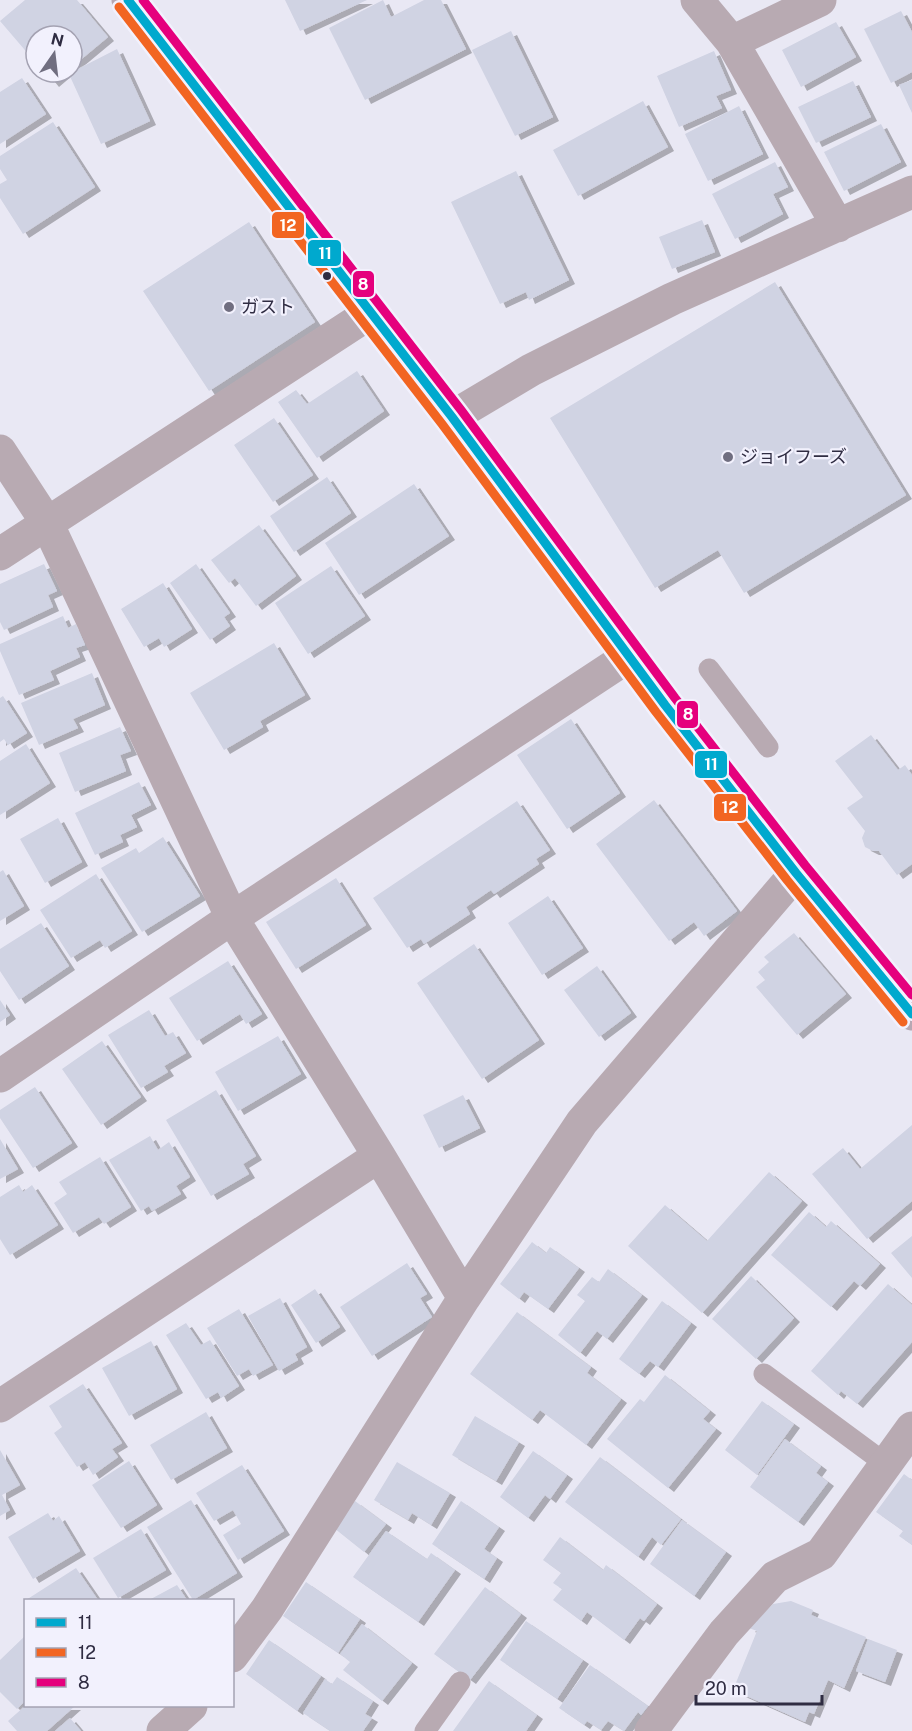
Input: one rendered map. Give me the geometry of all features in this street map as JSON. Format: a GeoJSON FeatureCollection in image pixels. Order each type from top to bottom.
{"type":"FeatureCollection","features":[{"type":"Feature","properties":{"kind":"street"},"geometry":{"type":"LineString","coordinates":[[128,0],[452,417],[629,656],[796,873],[912,1014]]}},
{"type":"Feature","properties":{"kind":"street"},"geometry":{"type":"LineString","coordinates":[[697,0],[732,42],[838,226]]}},
{"type":"Feature","properties":{"kind":"street"},"geometry":{"type":"LineString","coordinates":[[732,42],[820,0]]}},
{"type":"Feature","properties":{"kind":"street"},"geometry":{"type":"LineString","coordinates":[[452,417],[531,370],[672,299],[912,192]]}},
{"type":"Feature","properties":{"kind":"street"},"geometry":{"type":"LineString","coordinates":[[0,554],[370,313]]}},
{"type":"Feature","properties":{"kind":"street"},"geometry":{"type":"LineString","coordinates":[[0,451],[47,523],[232,918],[464,1298]]}},
{"type":"Feature","properties":{"kind":"street"},"geometry":{"type":"LineString","coordinates":[[0,1076],[232,918],[629,656]]}},
{"type":"Feature","properties":{"kind":"street"},"geometry":{"type":"LineString","coordinates":[[234,1653],[267,1609],[464,1298],[582,1122],[796,873]]}},
{"type":"Feature","properties":{"kind":"street"},"geometry":{"type":"LineString","coordinates":[[0,1406],[379,1156]]}},
{"type":"Feature","properties":{"kind":"street"},"geometry":{"type":"LineString","coordinates":[[651,1731],[724,1633],[775,1577],[821,1554],[912,1428]]}},
{"type":"Feature","properties":{"kind":"street"},"geometry":{"type":"LineString","coordinates":[[163,1731],[190,1707]]}},
{"type":"Feature","properties":{"kind":"lane"},"geometry":{"type":"LineString","coordinates":[[709,669],[768,747]]}},
{"type":"Feature","properties":{"kind":"lane"},"geometry":{"type":"LineString","coordinates":[[764,1374],[886,1464]]}},
{"type":"Feature","properties":{"kind":"lane"},"geometry":{"type":"LineString","coordinates":[[425,1731],[460,1682]]}},
{"type":"Feature","properties":{"kind":"building"},"geometry":{"type":"Polygon","coordinates":[[[25,0],[77,0],[108,37],[84,57],[84,24],[24,24],[24,49],[0,21],[25,0]]]}},
{"type":"Feature","properties":{"kind":"building"},"geometry":{"type":"Polygon","coordinates":[[[285,0],[367,0],[300,31],[285,0]]]}},
{"type":"Feature","properties":{"kind":"building"},"geometry":{"type":"Polygon","coordinates":[[[383,0],[391,17],[424,0],[441,0],[466,49],[365,100],[329,28],[383,0]]]}},
{"type":"Feature","properties":{"kind":"building"},"geometry":{"type":"Polygon","coordinates":[[[901,11],[912,32],[912,72],[891,83],[864,29],[901,11]]]}},
{"type":"Feature","properties":{"kind":"building"},"geometry":{"type":"Polygon","coordinates":[[[836,22],[856,57],[801,87],[782,50],[836,22]]]}},
{"type":"Feature","properties":{"kind":"building"},"geometry":{"type":"Polygon","coordinates":[[[511,31],[553,117],[515,136],[472,50],[511,31]]]}},
{"type":"Feature","properties":{"kind":"building"},"geometry":{"type":"Polygon","coordinates":[[[117,49],[150,121],[101,144],[74,84],[84,84],[84,66],[117,49]]]}},
{"type":"Feature","properties":{"kind":"building"},"geometry":{"type":"Polygon","coordinates":[[[714,51],[731,90],[716,96],[722,108],[679,127],[657,76],[714,51]]]}},
{"type":"Feature","properties":{"kind":"building"},"geometry":{"type":"Polygon","coordinates":[[[22,78],[46,114],[0,144],[0,92],[22,78]]]}},
{"type":"Feature","properties":{"kind":"building"},"geometry":{"type":"Polygon","coordinates":[[[912,80],[912,113],[899,85],[912,80]]]}},
{"type":"Feature","properties":{"kind":"building"},"geometry":{"type":"Polygon","coordinates":[[[853,81],[871,117],[816,143],[798,107],[853,81]]]}},
{"type":"Feature","properties":{"kind":"building"},"geometry":{"type":"Polygon","coordinates":[[[643,101],[668,147],[578,196],[553,150],[643,101]]]}},
{"type":"Feature","properties":{"kind":"building"},"geometry":{"type":"Polygon","coordinates":[[[739,106],[763,154],[708,181],[685,134],[739,106]]]}},
{"type":"Feature","properties":{"kind":"building"},"geometry":{"type":"Polygon","coordinates":[[[53,122],[95,187],[23,234],[0,198],[0,184],[7,180],[0,169],[0,156],[53,122]]]}},
{"type":"Feature","properties":{"kind":"building"},"geometry":{"type":"Polygon","coordinates":[[[881,124],[901,162],[844,191],[824,152],[881,124]]]}},
{"type":"Feature","properties":{"kind":"building"},"geometry":{"type":"Polygon","coordinates":[[[775,162],[788,187],[773,194],[783,214],[735,239],[712,194],[775,162]]]}},
{"type":"Feature","properties":{"kind":"building"},"geometry":{"type":"Polygon","coordinates":[[[516,171],[569,280],[529,300],[526,292],[500,304],[451,202],[516,171]]]}},
{"type":"Feature","properties":{"kind":"building"},"geometry":{"type":"Polygon","coordinates":[[[702,220],[715,252],[672,269],[659,237],[702,220]]]}},
{"type":"Feature","properties":{"kind":"building","name":"ガスト"},"geometry":{"type":"Polygon","coordinates":[[[249,222],[315,322],[209,391],[143,291],[249,222]]]}},
{"type":"Feature","properties":{"kind":"building","name":"ジョイフーズ"},"geometry":{"type":"Polygon","coordinates":[[[775,282],[906,495],[744,593],[718,550],[655,588],[550,418],[775,282]]]}},
{"type":"Feature","properties":{"kind":"building"},"geometry":{"type":"Polygon","coordinates":[[[357,371],[384,411],[317,458],[278,402],[296,390],[307,404],[357,371]]]}},
{"type":"Feature","properties":{"kind":"building"},"geometry":{"type":"Polygon","coordinates":[[[274,418],[313,475],[273,502],[234,445],[274,418]]]}},
{"type":"Feature","properties":{"kind":"building"},"geometry":{"type":"Polygon","coordinates":[[[327,477],[351,513],[294,552],[270,516],[327,477]]]}},
{"type":"Feature","properties":{"kind":"building"},"geometry":{"type":"Polygon","coordinates":[[[414,484],[449,536],[359,595],[325,543],[414,484]]]}},
{"type":"Feature","properties":{"kind":"building"},"geometry":{"type":"Polygon","coordinates":[[[259,525],[296,576],[256,606],[235,578],[229,583],[211,560],[259,525]]]}},
{"type":"Feature","properties":{"kind":"building"},"geometry":{"type":"Polygon","coordinates":[[[44,564],[57,591],[48,595],[53,607],[4,630],[0,622],[0,584],[44,564]]]}},
{"type":"Feature","properties":{"kind":"building"},"geometry":{"type":"Polygon","coordinates":[[[196,564],[230,613],[224,617],[230,626],[210,640],[170,583],[196,564]]]}},
{"type":"Feature","properties":{"kind":"building"},"geometry":{"type":"Polygon","coordinates":[[[331,566],[365,616],[308,654],[275,603],[331,566]]]}},
{"type":"Feature","properties":{"kind":"building"},"geometry":{"type":"Polygon","coordinates":[[[163,583],[192,629],[164,647],[159,638],[144,647],[121,609],[163,583]]]}},
{"type":"Feature","properties":{"kind":"building"},"geometry":{"type":"Polygon","coordinates":[[[63,616],[68,628],[76,624],[85,645],[76,648],[80,657],[50,671],[54,680],[19,695],[0,651],[0,644],[63,616]]]}},
{"type":"Feature","properties":{"kind":"building"},"geometry":{"type":"Polygon","coordinates":[[[274,643],[305,695],[260,721],[263,727],[224,750],[190,693],[274,643]]]}},
{"type":"Feature","properties":{"kind":"building"},"geometry":{"type":"Polygon","coordinates":[[[92,673],[105,705],[73,719],[78,728],[39,745],[21,703],[92,673]]]}},
{"type":"Feature","properties":{"kind":"building"},"geometry":{"type":"Polygon","coordinates":[[[3,696],[27,733],[8,745],[4,739],[0,742],[0,698],[3,696]]]}},
{"type":"Feature","properties":{"kind":"building"},"geometry":{"type":"Polygon","coordinates":[[[571,719],[620,793],[567,829],[517,755],[571,719]]]}},
{"type":"Feature","properties":{"kind":"building"},"geometry":{"type":"Polygon","coordinates":[[[120,727],[131,751],[120,755],[126,771],[75,792],[59,753],[120,727]]]}},
{"type":"Feature","properties":{"kind":"building"},"geometry":{"type":"Polygon","coordinates":[[[871,735],[898,770],[905,765],[912,775],[912,864],[897,875],[879,851],[865,847],[862,838],[865,831],[847,808],[863,797],[835,761],[871,735]]]}},
{"type":"Feature","properties":{"kind":"building"},"geometry":{"type":"Polygon","coordinates":[[[26,744],[50,783],[0,815],[0,761],[26,744]]]}},
{"type":"Feature","properties":{"kind":"building"},"geometry":{"type":"Polygon","coordinates":[[[139,782],[151,805],[131,815],[137,827],[120,835],[123,842],[95,855],[75,813],[139,782]]]}},
{"type":"Feature","properties":{"kind":"building"},"geometry":{"type":"Polygon","coordinates":[[[654,800],[737,911],[704,936],[694,922],[669,941],[596,844],[654,800]]]}},
{"type":"Feature","properties":{"kind":"building"},"geometry":{"type":"Polygon","coordinates":[[[517,801],[550,850],[536,859],[539,864],[494,894],[491,890],[466,907],[470,914],[424,944],[421,939],[407,948],[373,898],[517,801]]]}},
{"type":"Feature","properties":{"kind":"building"},"geometry":{"type":"Polygon","coordinates":[[[58,818],[82,862],[45,883],[20,839],[58,818]]]}},
{"type":"Feature","properties":{"kind":"building"},"geometry":{"type":"Polygon","coordinates":[[[163,837],[200,896],[142,932],[101,868],[136,848],[139,853],[163,837]]]}},
{"type":"Feature","properties":{"kind":"building"},"geometry":{"type":"Polygon","coordinates":[[[3,870],[24,906],[0,921],[0,872],[3,870]]]}},
{"type":"Feature","properties":{"kind":"building"},"geometry":{"type":"Polygon","coordinates":[[[96,874],[132,931],[105,948],[100,940],[71,958],[40,910],[96,874]]]}},
{"type":"Feature","properties":{"kind":"building"},"geometry":{"type":"Polygon","coordinates":[[[336,878],[366,925],[296,969],[266,922],[336,878]]]}},
{"type":"Feature","properties":{"kind":"building"},"geometry":{"type":"Polygon","coordinates":[[[548,896],[583,948],[542,975],[508,923],[548,896]]]}},
{"type":"Feature","properties":{"kind":"building"},"geometry":{"type":"Polygon","coordinates":[[[41,923],[69,966],[19,1000],[0,971],[0,949],[41,923]]]}},
{"type":"Feature","properties":{"kind":"building"},"geometry":{"type":"Polygon","coordinates":[[[794,933],[846,994],[797,1035],[756,987],[765,980],[758,972],[769,962],[764,957],[794,933]]]}},
{"type":"Feature","properties":{"kind":"building"},"geometry":{"type":"Polygon","coordinates":[[[474,944],[539,1040],[482,1079],[417,983],[474,944]]]}},
{"type":"Feature","properties":{"kind":"building"},"geometry":{"type":"Polygon","coordinates":[[[228,961],[262,1014],[246,1024],[240,1014],[197,1041],[169,998],[228,961]]]}},
{"type":"Feature","properties":{"kind":"building"},"geometry":{"type":"Polygon","coordinates":[[[597,966],[631,1013],[599,1037],[564,990],[597,966]]]}},
{"type":"Feature","properties":{"kind":"building"},"geometry":{"type":"Polygon","coordinates":[[[0,1000],[10,1015],[0,1022],[0,1000]]]}},
{"type":"Feature","properties":{"kind":"building"},"geometry":{"type":"Polygon","coordinates":[[[149,1010],[165,1036],[173,1032],[186,1053],[164,1066],[168,1072],[141,1088],[108,1035],[149,1010]]]}},
{"type":"Feature","properties":{"kind":"building"},"geometry":{"type":"Polygon","coordinates":[[[278,1036],[301,1074],[238,1111],[215,1072],[278,1036]]]}},
{"type":"Feature","properties":{"kind":"building"},"geometry":{"type":"Polygon","coordinates":[[[102,1041],[141,1097],[101,1125],[62,1069],[102,1041]]]}},
{"type":"Feature","properties":{"kind":"building"},"geometry":{"type":"Polygon","coordinates":[[[35,1087],[72,1143],[33,1168],[0,1118],[0,1110],[35,1087]]]}},
{"type":"Feature","properties":{"kind":"building"},"geometry":{"type":"Polygon","coordinates":[[[216,1090],[256,1156],[243,1164],[249,1174],[211,1196],[166,1120],[216,1090]]]}},
{"type":"Feature","properties":{"kind":"building"},"geometry":{"type":"Polygon","coordinates":[[[463,1095],[480,1128],[439,1148],[423,1115],[463,1095]]]}},
{"type":"Feature","properties":{"kind":"building"},"geometry":{"type":"Polygon","coordinates":[[[912,1125],[912,1201],[867,1239],[812,1174],[843,1148],[860,1169],[912,1125]]]}},
{"type":"Feature","properties":{"kind":"building"},"geometry":{"type":"Polygon","coordinates":[[[150,1136],[158,1150],[169,1142],[190,1177],[176,1186],[181,1194],[152,1211],[149,1206],[141,1211],[109,1160],[150,1136]]]}},
{"type":"Feature","properties":{"kind":"building"},"geometry":{"type":"Polygon","coordinates":[[[0,1139],[18,1169],[0,1179],[0,1139]]]}},
{"type":"Feature","properties":{"kind":"building"},"geometry":{"type":"Polygon","coordinates":[[[100,1157],[131,1207],[104,1224],[99,1217],[73,1233],[54,1203],[67,1194],[59,1182],[100,1157]]]}},
{"type":"Feature","properties":{"kind":"building"},"geometry":{"type":"Polygon","coordinates":[[[769,1172],[802,1201],[702,1313],[628,1246],[665,1205],[707,1241],[769,1172]]]}},
{"type":"Feature","properties":{"kind":"building"},"geometry":{"type":"Polygon","coordinates":[[[19,1185],[23,1192],[32,1185],[58,1225],[10,1255],[0,1239],[0,1197],[19,1185]]]}},
{"type":"Feature","properties":{"kind":"building"},"geometry":{"type":"Polygon","coordinates":[[[809,1212],[826,1227],[831,1221],[880,1264],[860,1286],[854,1281],[831,1307],[771,1255],[809,1212]]]}},
{"type":"Feature","properties":{"kind":"building"},"geometry":{"type":"Polygon","coordinates":[[[912,1236],[912,1278],[891,1253],[912,1236]]]}},
{"type":"Feature","properties":{"kind":"building"},"geometry":{"type":"Polygon","coordinates":[[[532,1242],[546,1253],[550,1247],[579,1268],[548,1309],[524,1292],[519,1299],[500,1284],[532,1242]]]}},
{"type":"Feature","properties":{"kind":"building"},"geometry":{"type":"Polygon","coordinates":[[[407,1263],[427,1294],[420,1298],[432,1317],[372,1356],[340,1307],[407,1263]]]}},
{"type":"Feature","properties":{"kind":"building"},"geometry":{"type":"Polygon","coordinates":[[[608,1269],[642,1295],[607,1339],[597,1331],[580,1353],[558,1335],[585,1301],[577,1295],[592,1277],[599,1282],[608,1269]]]}},
{"type":"Feature","properties":{"kind":"building"},"geometry":{"type":"Polygon","coordinates":[[[751,1276],[794,1318],[756,1359],[712,1319],[751,1276]]]}},
{"type":"Feature","properties":{"kind":"building"},"geometry":{"type":"Polygon","coordinates":[[[888,1284],[912,1305],[912,1342],[857,1404],[841,1391],[838,1395],[811,1371],[888,1284]]]}},
{"type":"Feature","properties":{"kind":"building"},"geometry":{"type":"Polygon","coordinates":[[[315,1289],[340,1327],[316,1343],[291,1305],[315,1289]]]}},
{"type":"Feature","properties":{"kind":"building"},"geometry":{"type":"Polygon","coordinates":[[[280,1298],[307,1347],[295,1354],[298,1360],[279,1371],[248,1316],[280,1298]]]}},
{"type":"Feature","properties":{"kind":"building"},"geometry":{"type":"Polygon","coordinates":[[[662,1301],[691,1323],[658,1367],[650,1361],[639,1374],[619,1359],[662,1301]]]}},
{"type":"Feature","properties":{"kind":"building"},"geometry":{"type":"Polygon","coordinates":[[[239,1309],[273,1365],[253,1376],[249,1369],[237,1376],[207,1328],[239,1309]]]}},
{"type":"Feature","properties":{"kind":"building"},"geometry":{"type":"Polygon","coordinates":[[[517,1312],[591,1367],[587,1373],[621,1399],[586,1445],[540,1410],[532,1420],[470,1374],[517,1312]]]}},
{"type":"Feature","properties":{"kind":"building"},"geometry":{"type":"Polygon","coordinates":[[[186,1323],[201,1345],[210,1340],[239,1386],[221,1398],[218,1392],[206,1399],[166,1335],[186,1323]]]}},
{"type":"Feature","properties":{"kind":"building"},"geometry":{"type":"Polygon","coordinates":[[[151,1341],[177,1389],[129,1416],[102,1368],[151,1341]]]}},
{"type":"Feature","properties":{"kind":"building"},"geometry":{"type":"Polygon","coordinates":[[[665,1375],[710,1411],[703,1419],[716,1429],[668,1488],[607,1439],[640,1399],[644,1402],[665,1375]]]}},
{"type":"Feature","properties":{"kind":"building"},"geometry":{"type":"Polygon","coordinates":[[[83,1384],[122,1443],[112,1449],[118,1457],[93,1475],[85,1462],[77,1467],[54,1433],[62,1427],[49,1406],[83,1384]]]}},
{"type":"Feature","properties":{"kind":"building"},"geometry":{"type":"Polygon","coordinates":[[[762,1401],[794,1424],[757,1475],[725,1450],[762,1401]]]}},
{"type":"Feature","properties":{"kind":"building"},"geometry":{"type":"Polygon","coordinates":[[[206,1412],[227,1448],[171,1480],[150,1445],[206,1412]]]}},
{"type":"Feature","properties":{"kind":"building"},"geometry":{"type":"Polygon","coordinates":[[[475,1416],[519,1442],[496,1481],[452,1455],[475,1416]]]}},
{"type":"Feature","properties":{"kind":"building"},"geometry":{"type":"Polygon","coordinates":[[[785,1439],[821,1466],[816,1473],[828,1482],[798,1522],[750,1487],[785,1439]]]}},
{"type":"Feature","properties":{"kind":"building"},"geometry":{"type":"Polygon","coordinates":[[[0,1450],[20,1485],[2,1495],[10,1510],[0,1516],[0,1450]]]}},
{"type":"Feature","properties":{"kind":"building"},"geometry":{"type":"Polygon","coordinates":[[[533,1451],[567,1475],[550,1499],[545,1495],[528,1518],[500,1497],[533,1451]]]}},
{"type":"Feature","properties":{"kind":"building"},"geometry":{"type":"Polygon","coordinates":[[[600,1457],[681,1519],[661,1545],[652,1537],[638,1557],[565,1502],[600,1457]]]}},
{"type":"Feature","properties":{"kind":"building"},"geometry":{"type":"Polygon","coordinates":[[[129,1461],[157,1505],[121,1528],[92,1485],[129,1461]]]}},
{"type":"Feature","properties":{"kind":"building"},"geometry":{"type":"Polygon","coordinates":[[[397,1462],[450,1493],[431,1525],[412,1513],[408,1520],[374,1500],[397,1462]]]}},
{"type":"Feature","properties":{"kind":"building"},"geometry":{"type":"Polygon","coordinates":[[[242,1465],[284,1531],[238,1560],[223,1535],[241,1524],[233,1510],[214,1521],[196,1493],[242,1465]]]}},
{"type":"Feature","properties":{"kind":"building"},"geometry":{"type":"Polygon","coordinates":[[[904,1474],[912,1480],[912,1545],[899,1536],[903,1531],[876,1512],[904,1474]]]}},
{"type":"Feature","properties":{"kind":"building"},"geometry":{"type":"Polygon","coordinates":[[[191,1500],[237,1573],[192,1599],[147,1527],[191,1500]]]}},
{"type":"Feature","properties":{"kind":"building"},"geometry":{"type":"Polygon","coordinates":[[[355,1501],[386,1524],[364,1552],[334,1528],[355,1501]]]}},
{"type":"Feature","properties":{"kind":"building"},"geometry":{"type":"Polygon","coordinates":[[[461,1501],[499,1527],[484,1549],[497,1558],[484,1579],[432,1544],[461,1501]]]}},
{"type":"Feature","properties":{"kind":"building"},"geometry":{"type":"Polygon","coordinates":[[[48,1513],[53,1521],[59,1516],[80,1551],[33,1579],[8,1537],[48,1513]]]}},
{"type":"Feature","properties":{"kind":"building"},"geometry":{"type":"Polygon","coordinates":[[[682,1520],[726,1552],[694,1596],[650,1564],[682,1520]]]}},
{"type":"Feature","properties":{"kind":"building"},"geometry":{"type":"Polygon","coordinates":[[[141,1529],[166,1570],[118,1598],[93,1558],[141,1529]]]}},
{"type":"Feature","properties":{"kind":"building"},"geometry":{"type":"Polygon","coordinates":[[[386,1531],[427,1559],[431,1553],[455,1570],[418,1622],[353,1577],[386,1531]]]}},
{"type":"Feature","properties":{"kind":"building"},"geometry":{"type":"Polygon","coordinates":[[[560,1537],[603,1570],[606,1565],[657,1604],[644,1621],[640,1618],[624,1640],[587,1612],[581,1621],[553,1600],[562,1589],[553,1583],[561,1573],[543,1560],[560,1537]]]}},
{"type":"Feature","properties":{"kind":"building"},"geometry":{"type":"Polygon","coordinates":[[[76,1568],[97,1599],[28,1599],[76,1568]]]}},
{"type":"Feature","properties":{"kind":"building"},"geometry":{"type":"Polygon","coordinates":[[[306,1582],[360,1619],[338,1653],[283,1616],[306,1582]]]}},
{"type":"Feature","properties":{"kind":"building"},"geometry":{"type":"Polygon","coordinates":[[[177,1585],[186,1599],[151,1599],[177,1585]]]}},
{"type":"Feature","properties":{"kind":"building"},"geometry":{"type":"Polygon","coordinates":[[[485,1587],[521,1614],[470,1680],[434,1654],[485,1587]]]}},
{"type":"Feature","properties":{"kind":"building"},"geometry":{"type":"Polygon","coordinates":[[[791,1601],[813,1610],[811,1615],[866,1637],[844,1688],[828,1680],[814,1714],[809,1712],[805,1722],[733,1690],[757,1631],[749,1628],[773,1604],[791,1601]]]}},
{"type":"Feature","properties":{"kind":"building"},"geometry":{"type":"Polygon","coordinates":[[[526,1621],[583,1660],[557,1699],[500,1660],[526,1621]]]}},
{"type":"Feature","properties":{"kind":"building"},"geometry":{"type":"Polygon","coordinates":[[[362,1624],[412,1663],[382,1701],[343,1670],[350,1662],[340,1654],[362,1624]]]}},
{"type":"Feature","properties":{"kind":"building"},"geometry":{"type":"Polygon","coordinates":[[[24,1637],[24,1702],[17,1709],[0,1692],[0,1660],[24,1637]]]}},
{"type":"Feature","properties":{"kind":"building"},"geometry":{"type":"Polygon","coordinates":[[[868,1639],[897,1650],[885,1682],[856,1671],[868,1639]]]}},
{"type":"Feature","properties":{"kind":"building"},"geometry":{"type":"Polygon","coordinates":[[[269,1640],[321,1676],[297,1711],[246,1674],[269,1640]]]}},
{"type":"Feature","properties":{"kind":"building"},"geometry":{"type":"Polygon","coordinates":[[[590,1665],[648,1706],[641,1715],[638,1712],[624,1731],[608,1721],[601,1730],[587,1721],[584,1725],[559,1708],[590,1665]]]}},
{"type":"Feature","properties":{"kind":"building"},"geometry":{"type":"Polygon","coordinates":[[[337,1677],[373,1701],[365,1714],[372,1718],[363,1731],[330,1731],[303,1713],[325,1679],[332,1684],[337,1677]]]}},
{"type":"Feature","properties":{"kind":"building"},"geometry":{"type":"Polygon","coordinates":[[[489,1681],[537,1715],[526,1731],[453,1731],[489,1681]]]}},
{"type":"Feature","properties":{"kind":"building"},"geometry":{"type":"Polygon","coordinates":[[[24,1707],[74,1707],[47,1731],[17,1731],[8,1721],[24,1707]]]}},
{"type":"Feature","properties":{"kind":"building"},"geometry":{"type":"Polygon","coordinates":[[[70,1718],[81,1731],[55,1731],[70,1718]]]}},
{"type":"Feature","properties":{"kind":"transit line","name":"11"},"geometry":{"type":"LineString","coordinates":[[128,0],[452,417],[665,705],[796,873],[912,1014]]}},
{"type":"Feature","properties":{"kind":"transit line","name":"8"},"geometry":{"type":"LineString","coordinates":[[143,0],[461,410],[675,698],[805,865],[912,995]]}},
{"type":"Feature","properties":{"kind":"transit line","name":"12"},"geometry":{"type":"LineString","coordinates":[[119,7],[442,424],[656,712],[787,880],[903,1022]]}},
{"type":"Feature","properties":{"kind":"place","name":"ガスト"},"geometry":{"type":"Point","coordinates":[229,307]}},
{"type":"Feature","properties":{"kind":"place","name":"ジョイフーズ"},"geometry":{"type":"Point","coordinates":[728,457]}}]}
